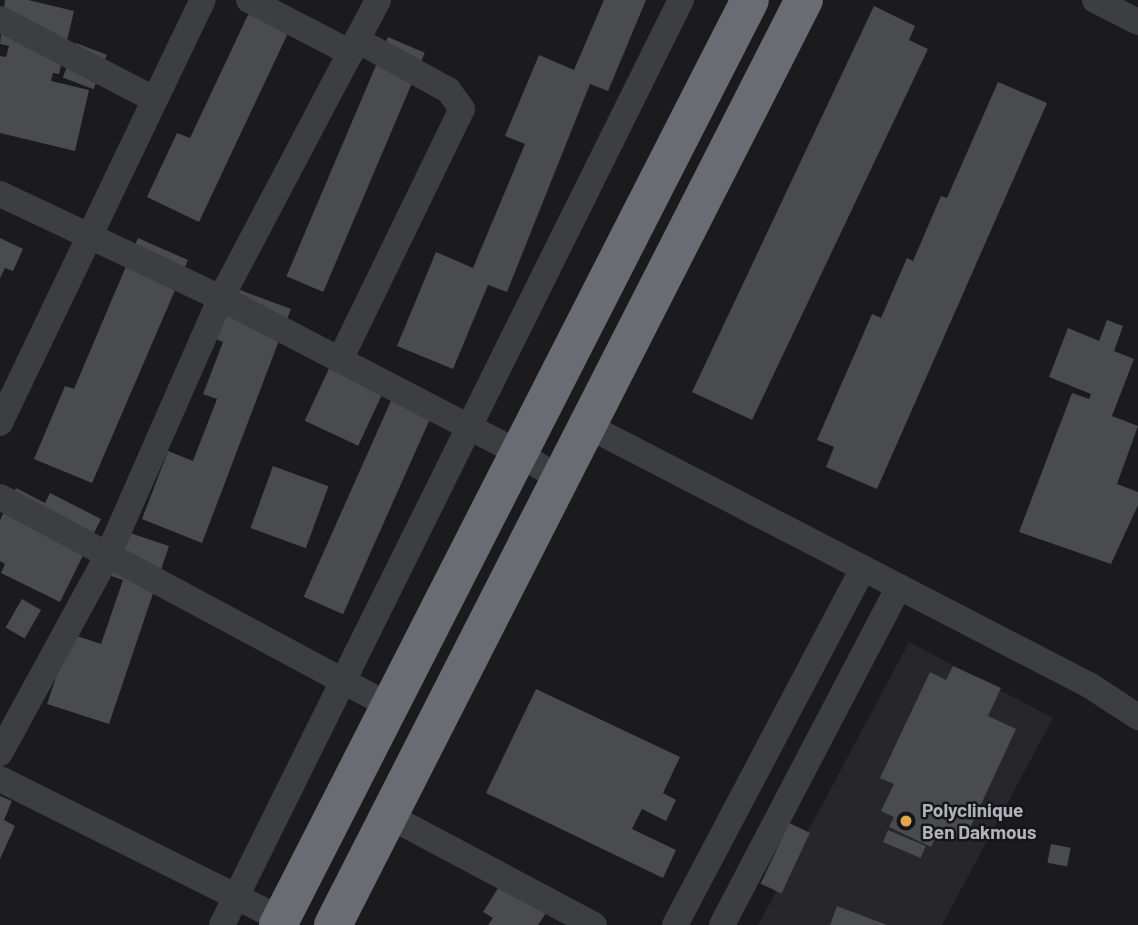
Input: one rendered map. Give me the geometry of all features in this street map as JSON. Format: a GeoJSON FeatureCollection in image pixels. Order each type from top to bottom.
{"type":"FeatureCollection","features":[{"type":"Feature","properties":{"kind":"highway"},"geometry":{"type":"LineString","coordinates":[[279,922],[750,0]]}},
{"type":"Feature","properties":{"kind":"highway"},"geometry":{"type":"LineString","coordinates":[[333,925],[804,0]]}},
{"type":"Feature","properties":{"kind":"street"},"geometry":{"type":"LineString","coordinates":[[0,423],[9,383],[91,238],[154,99],[203,0]]}},
{"type":"Feature","properties":{"kind":"street"},"geometry":{"type":"LineString","coordinates":[[249,0],[448,90],[462,109],[340,360]]}},
{"type":"Feature","properties":{"kind":"street"},"geometry":{"type":"LineString","coordinates":[[0,753],[108,555],[221,298],[378,0]]}},
{"type":"Feature","properties":{"kind":"street"},"geometry":{"type":"LineString","coordinates":[[222,925],[681,0]]}},
{"type":"Feature","properties":{"kind":"street"},"geometry":{"type":"LineString","coordinates":[[1095,0],[1138,22]]}},
{"type":"Feature","properties":{"kind":"street"},"geometry":{"type":"LineString","coordinates":[[0,19],[154,99]]}},
{"type":"Feature","properties":{"kind":"street"},"geometry":{"type":"LineString","coordinates":[[0,194],[221,298],[519,453],[561,480]]}},
{"type":"Feature","properties":{"kind":"street"},"geometry":{"type":"LineString","coordinates":[[588,426],[1089,685],[1138,717]]}},
{"type":"Feature","properties":{"kind":"street"},"geometry":{"type":"LineString","coordinates":[[0,497],[390,706]]}},
{"type":"Feature","properties":{"kind":"street"},"geometry":{"type":"LineString","coordinates":[[675,925],[863,569]]}},
{"type":"Feature","properties":{"kind":"street"},"geometry":{"type":"LineString","coordinates":[[722,925],[899,587]]}},
{"type":"Feature","properties":{"kind":"street"},"geometry":{"type":"LineString","coordinates":[[0,779],[237,896],[279,922]]}},
{"type":"Feature","properties":{"kind":"street"},"geometry":{"type":"LineString","coordinates":[[389,816],[594,925]]}},
{"type":"Feature","properties":{"kind":"shaded area","name":"Polyclinique Ben Dakmous"},"geometry":{"type":"Polygon","coordinates":[[[909,642],[1053,718],[942,925],[758,925],[909,642]]]}},
{"type":"Feature","properties":{"kind":"building"},"geometry":{"type":"Polygon","coordinates":[[[5,0],[28,0],[74,11],[59,74],[53,73],[51,81],[89,90],[75,151],[0,133],[0,56],[6,57],[9,46],[0,44],[5,0]]]}},
{"type":"Feature","properties":{"kind":"building"},"geometry":{"type":"Polygon","coordinates":[[[255,0],[298,12],[199,222],[147,197],[177,133],[190,138],[255,0]]]}},
{"type":"Feature","properties":{"kind":"building"},"geometry":{"type":"Polygon","coordinates":[[[604,0],[646,0],[608,91],[590,84],[507,292],[488,285],[453,369],[397,346],[436,252],[473,268],[525,144],[505,136],[539,55],[574,70],[604,0]]]}},
{"type":"Feature","properties":{"kind":"building"},"geometry":{"type":"Polygon","coordinates":[[[874,6],[915,26],[909,40],[928,49],[752,420],[692,392],[874,6]]]}},
{"type":"Feature","properties":{"kind":"building"},"geometry":{"type":"Polygon","coordinates":[[[388,37],[425,53],[323,292],[286,276],[388,37]]]}},
{"type":"Feature","properties":{"kind":"building"},"geometry":{"type":"Polygon","coordinates":[[[76,43],[107,55],[94,89],[63,78],[76,43]]]}},
{"type":"Feature","properties":{"kind":"building"},"geometry":{"type":"Polygon","coordinates":[[[998,82],[1047,103],[877,489],[826,467],[834,447],[817,440],[872,314],[881,318],[907,258],[913,261],[941,196],[947,198],[998,82]]]}},
{"type":"Feature","properties":{"kind":"building"},"geometry":{"type":"Polygon","coordinates":[[[0,238],[23,249],[13,271],[5,268],[0,278],[0,238]]]}},
{"type":"Feature","properties":{"kind":"building"},"geometry":{"type":"Polygon","coordinates":[[[138,238],[188,260],[92,483],[34,459],[65,386],[74,389],[138,238]]]}},
{"type":"Feature","properties":{"kind":"building"},"geometry":{"type":"Polygon","coordinates":[[[227,285],[291,309],[202,543],[142,519],[168,451],[193,461],[217,399],[203,394],[223,342],[208,336],[227,285]]]}},
{"type":"Feature","properties":{"kind":"building"},"geometry":{"type":"Polygon","coordinates":[[[1107,320],[1123,326],[1114,351],[1134,359],[1112,416],[1138,426],[1117,484],[1138,492],[1138,505],[1111,564],[1019,532],[1072,393],[1089,399],[1091,394],[1049,377],[1068,328],[1099,341],[1107,320]]]}},
{"type":"Feature","properties":{"kind":"building"},"geometry":{"type":"Polygon","coordinates":[[[333,360],[386,385],[358,446],[305,421],[333,360]]]}},
{"type":"Feature","properties":{"kind":"building"},"geometry":{"type":"Polygon","coordinates":[[[394,394],[433,411],[343,614],[304,597],[394,394]]]}},
{"type":"Feature","properties":{"kind":"building"},"geometry":{"type":"Polygon","coordinates":[[[273,466],[328,486],[306,548],[250,528],[273,466]]]}},
{"type":"Feature","properties":{"kind":"building"},"geometry":{"type":"Polygon","coordinates":[[[16,488],[45,503],[50,493],[101,519],[60,602],[1,573],[5,564],[0,561],[0,520],[16,488]]]}},
{"type":"Feature","properties":{"kind":"building"},"geometry":{"type":"Polygon","coordinates":[[[127,532],[169,546],[109,724],[47,704],[71,634],[101,644],[123,580],[111,576],[127,532]]]}},
{"type":"Feature","properties":{"kind":"building"},"geometry":{"type":"Polygon","coordinates":[[[22,599],[41,610],[25,639],[6,628],[22,599]]]}},
{"type":"Feature","properties":{"kind":"building"},"geometry":{"type":"Polygon","coordinates":[[[953,666],[1001,688],[988,716],[1016,729],[964,841],[939,830],[931,847],[889,827],[894,817],[881,811],[894,784],[880,778],[930,672],[946,680],[953,666]]]}},
{"type":"Feature","properties":{"kind":"building"},"geometry":{"type":"Polygon","coordinates":[[[536,689],[680,757],[663,793],[676,800],[666,821],[642,809],[632,829],[676,850],[663,878],[486,793],[536,689]]]}},
{"type":"Feature","properties":{"kind":"building"},"geometry":{"type":"Polygon","coordinates":[[[0,796],[12,801],[4,820],[15,826],[0,859],[0,796]]]}},
{"type":"Feature","properties":{"kind":"building"},"geometry":{"type":"Polygon","coordinates":[[[789,823],[810,833],[782,893],[761,884],[789,823]]]}},
{"type":"Feature","properties":{"kind":"building"},"geometry":{"type":"Polygon","coordinates":[[[888,830],[926,846],[921,858],[883,842],[888,830]]]}},
{"type":"Feature","properties":{"kind":"building"},"geometry":{"type":"Polygon","coordinates":[[[1051,844],[1071,848],[1067,866],[1047,863],[1051,844]]]}},
{"type":"Feature","properties":{"kind":"building"},"geometry":{"type":"Polygon","coordinates":[[[500,885],[546,913],[538,925],[488,925],[493,918],[483,912],[500,885]]]}},
{"type":"Feature","properties":{"kind":"building"},"geometry":{"type":"Polygon","coordinates":[[[837,906],[887,925],[830,925],[837,906]]]}},
{"type":"Feature","properties":{"kind":"place","name":"Polyclinique Ben Dakmous"},"geometry":{"type":"Point","coordinates":[906,821]}}]}
